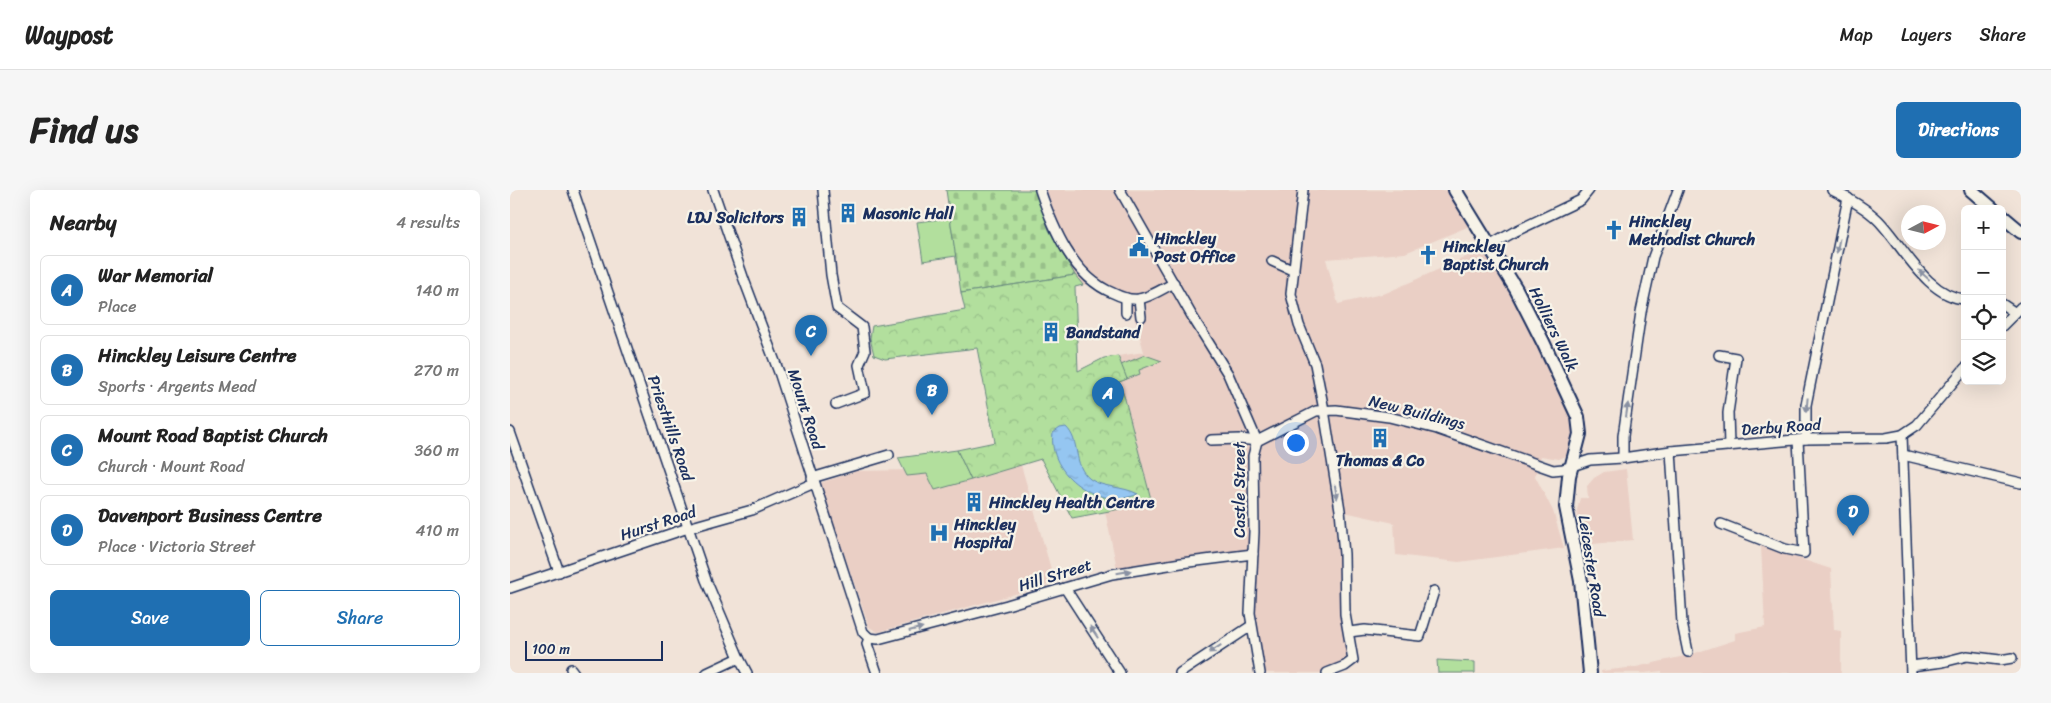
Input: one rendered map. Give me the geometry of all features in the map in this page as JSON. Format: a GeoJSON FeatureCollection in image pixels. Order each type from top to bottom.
{"type":"FeatureCollection","features":[{"type":"Feature","properties":{"kind":"main road","name":"Holliers Walk"},"geometry":{"type":"LineString","coordinates":[[1455,190],[1491,246],[1544,342],[1576,411],[1580,434],[1572,466]]}},
{"type":"Feature","properties":{"kind":"main road"},"geometry":{"type":"LineString","coordinates":[[1971,190],[1988,205]]}},
{"type":"Feature","properties":{"kind":"main road"},"geometry":{"type":"LineString","coordinates":[[2006,219],[2021,232]]}},
{"type":"Feature","properties":{"kind":"main road","name":"Leicester Road"},"geometry":{"type":"LineString","coordinates":[[1572,466],[1566,495],[1566,516],[1581,582],[1590,673]]}},
{"type":"Feature","properties":{"kind":"street","name":"Priesthills Road"},"geometry":{"type":"LineString","coordinates":[[573,190],[688,528],[713,597],[747,673]]}},
{"type":"Feature","properties":{"kind":"street","name":"Mount Road"},"geometry":{"type":"LineString","coordinates":[[714,190],[743,277],[780,375],[863,632],[869,638],[867,644],[877,673]]}},
{"type":"Feature","properties":{"kind":"street"},"geometry":{"type":"LineString","coordinates":[[823,190],[831,275],[838,308],[862,328],[865,351],[859,365],[865,393],[836,404]]}},
{"type":"Feature","properties":{"kind":"street"},"geometry":{"type":"LineString","coordinates":[[1040,190],[1047,210],[1072,258],[1090,279],[1107,291],[1126,298],[1139,299],[1174,283]]}},
{"type":"Feature","properties":{"kind":"street","name":"Castle Street"},"geometry":{"type":"LineString","coordinates":[[1120,190],[1192,316],[1228,374],[1257,441],[1253,456],[1253,554],[1250,588],[1251,626],[1260,673]]}},
{"type":"Feature","properties":{"kind":"street"},"geometry":{"type":"LineString","coordinates":[[1303,190],[1291,294],[1299,323],[1315,364],[1324,410],[1340,510],[1344,554],[1345,614],[1353,660],[1345,666],[1327,673]]}},
{"type":"Feature","properties":{"kind":"street"},"geometry":{"type":"LineString","coordinates":[[1491,246],[1514,232],[1581,200],[1589,190]]}},
{"type":"Feature","properties":{"kind":"street"},"geometry":{"type":"LineString","coordinates":[[1622,458],[1623,436],[1641,312],[1653,257],[1678,190]]}},
{"type":"Feature","properties":{"kind":"street"},"geometry":{"type":"LineString","coordinates":[[1832,190],[1848,198],[1877,219],[1924,276],[1949,296],[1961,298]]}},
{"type":"Feature","properties":{"kind":"street"},"geometry":{"type":"LineString","coordinates":[[1721,524],[1785,549],[1804,553],[1802,439],[1806,405],[1848,198]]}},
{"type":"Feature","properties":{"kind":"street"},"geometry":{"type":"LineString","coordinates":[[1272,262],[1294,272]]}},
{"type":"Feature","properties":{"kind":"street"},"geometry":{"type":"LineString","coordinates":[[1126,298],[1126,313]]}},
{"type":"Feature","properties":{"kind":"street"},"geometry":{"type":"LineString","coordinates":[[1139,299],[1141,317]]}},
{"type":"Feature","properties":{"kind":"street"},"geometry":{"type":"LineString","coordinates":[[2006,305],[2018,309],[2006,322]]}},
{"type":"Feature","properties":{"kind":"street"},"geometry":{"type":"LineString","coordinates":[[1719,355],[1736,358],[1728,413],[1729,446]]}},
{"type":"Feature","properties":{"kind":"street"},"geometry":{"type":"LineString","coordinates":[[1961,373],[1917,425],[1902,435],[1911,670],[1967,656],[2000,660],[2012,658]]}},
{"type":"Feature","properties":{"kind":"street"},"geometry":{"type":"LineString","coordinates":[[1211,440],[1240,439],[1257,441],[1324,410]]}},
{"type":"Feature","properties":{"kind":"street","name":"New Buildings"},"geometry":{"type":"LineString","coordinates":[[1324,410],[1389,417],[1436,428],[1547,468],[1563,469],[1572,466]]}},
{"type":"Feature","properties":{"kind":"street"},"geometry":{"type":"LineString","coordinates":[[510,432],[559,572]]}},
{"type":"Feature","properties":{"kind":"street","name":"Derby Road"},"geometry":{"type":"LineString","coordinates":[[1572,466],[1590,460],[1622,458],[1671,451],[1802,439],[1886,438],[1902,435]]}},
{"type":"Feature","properties":{"kind":"street"},"geometry":{"type":"LineString","coordinates":[[1671,451],[1682,623],[1688,652]]}},
{"type":"Feature","properties":{"kind":"street","name":"Hurst Road"},"geometry":{"type":"LineString","coordinates":[[510,588],[688,528],[752,510],[813,480],[889,455]]}},
{"type":"Feature","properties":{"kind":"street"},"geometry":{"type":"LineString","coordinates":[[1903,455],[2021,482]]}},
{"type":"Feature","properties":{"kind":"street","name":"Hill Street"},"geometry":{"type":"LineString","coordinates":[[869,638],[878,640],[1118,573],[1253,554]]}},
{"type":"Feature","properties":{"kind":"street"},"geometry":{"type":"LineString","coordinates":[[1065,588],[1120,673]]}},
{"type":"Feature","properties":{"kind":"street"},"geometry":{"type":"LineString","coordinates":[[1349,632],[1365,630],[1420,636],[1434,591]]}},
{"type":"Feature","properties":{"kind":"street"},"geometry":{"type":"LineString","coordinates":[[1180,673],[1251,626]]}},
{"type":"Feature","properties":{"kind":"street"},"geometry":{"type":"LineString","coordinates":[[707,673],[739,658]]}},
{"type":"Feature","properties":{"kind":"shaded area"},"geometry":{"type":"Polygon","coordinates":[[[1035,190],[1450,190],[1472,225],[1405,253],[1326,259],[1338,304],[1386,293],[1486,248],[1511,281],[1542,358],[1571,417],[1574,428],[1573,439],[1566,456],[1559,459],[1541,456],[1535,476],[1553,511],[1564,548],[1459,562],[1396,555],[1394,523],[1340,511],[1353,660],[1327,673],[1260,673],[1254,643],[1253,554],[1118,573],[1105,511],[1151,503],[1119,382],[1127,379],[1118,356],[1144,352],[1133,312],[1121,314],[1119,296],[1095,283],[1083,285],[1075,275],[1049,230],[1035,190]]]}},
{"type":"Feature","properties":{"kind":"shaded area","name":"Hinckley Hospital"},"geometry":{"type":"Polygon","coordinates":[[[1021,465],[1055,583],[878,632],[869,627],[820,483],[857,471],[970,469],[1021,465]]]}},
{"type":"Feature","properties":{"kind":"shaded area"},"geometry":{"type":"Polygon","coordinates":[[[1626,469],[1633,540],[1583,545],[1577,510],[1580,498],[1588,498],[1587,486],[1594,478],[1604,472],[1626,469]]]}},
{"type":"Feature","properties":{"kind":"shaded area"},"geometry":{"type":"Polygon","coordinates":[[[1761,546],[1831,569],[1834,630],[1841,631],[1841,673],[1662,673],[1662,671],[1601,673],[1601,671],[1636,667],[1689,655],[1735,640],[1735,633],[1765,627],[1761,546]]]}},
{"type":"Feature","properties":{"kind":"green space"},"geometry":{"type":"Polygon","coordinates":[[[946,190],[1035,190],[1049,230],[1075,275],[961,293],[946,190]]]}},
{"type":"Feature","properties":{"kind":"green space"},"geometry":{"type":"Polygon","coordinates":[[[950,218],[956,256],[923,261],[917,222],[950,218]]]}},
{"type":"Feature","properties":{"kind":"green space"},"geometry":{"type":"Polygon","coordinates":[[[1075,275],[1083,285],[1075,287],[1078,371],[1104,358],[1118,356],[1127,379],[1119,382],[1152,503],[1072,518],[1041,459],[971,480],[957,450],[995,442],[977,348],[885,359],[874,355],[870,338],[872,326],[965,310],[961,293],[1075,275]]]}},
{"type":"Feature","properties":{"kind":"green space"},"geometry":{"type":"Polygon","coordinates":[[[1145,355],[1162,361],[1139,370],[1140,374],[1119,382],[1125,399],[1080,382],[1145,355]]]}},
{"type":"Feature","properties":{"kind":"green space"},"geometry":{"type":"Polygon","coordinates":[[[957,450],[971,480],[935,490],[927,474],[907,476],[898,458],[957,450]]]}},
{"type":"Feature","properties":{"kind":"green space"},"geometry":{"type":"Polygon","coordinates":[[[1437,660],[1475,662],[1475,673],[1438,673],[1437,660]]]}},
{"type":"Feature","properties":{"kind":"water"},"geometry":{"type":"Polygon","coordinates":[[[1066,427],[1074,439],[1081,467],[1090,479],[1138,494],[1123,498],[1108,498],[1079,486],[1067,475],[1058,463],[1053,448],[1053,433],[1060,428],[1066,427]]]}},
{"type":"Feature","properties":{"kind":"place","name":"Masonic Hall"},"geometry":{"type":"Point","coordinates":[848,213]}},
{"type":"Feature","properties":{"kind":"place","name":"LDJ Solicitors"},"geometry":{"type":"Point","coordinates":[799,217]}},
{"type":"Feature","properties":{"kind":"place","name":"Hinckley Methodist Church"},"geometry":{"type":"Point","coordinates":[1614,230]}},
{"type":"Feature","properties":{"kind":"place","name":"Hinckley Post Office"},"geometry":{"type":"Point","coordinates":[1139,247]}},
{"type":"Feature","properties":{"kind":"place","name":"Hinckley Baptist Church"},"geometry":{"type":"Point","coordinates":[1428,255]}},
{"type":"Feature","properties":{"kind":"place","name":"Bandstand"},"geometry":{"type":"Point","coordinates":[1051,332]}},
{"type":"Feature","properties":{"kind":"place","name":"Mount Road Baptist Church"},"geometry":{"type":"Point","coordinates":[811,356]}},
{"type":"Feature","properties":{"kind":"place","name":"Hinckley Leisure Centre"},"geometry":{"type":"Point","coordinates":[932,415]}},
{"type":"Feature","properties":{"kind":"place","name":"War Memorial"},"geometry":{"type":"Point","coordinates":[1108,418]}},
{"type":"Feature","properties":{"kind":"place","name":"Thomas & Co"},"geometry":{"type":"Point","coordinates":[1380,438]}},
{"type":"Feature","properties":{"kind":"place","name":"Hinckley Health Centre"},"geometry":{"type":"Point","coordinates":[974,502]}},
{"type":"Feature","properties":{"kind":"place","name":"Hinckley Hospital"},"geometry":{"type":"Point","coordinates":[939,533]}},
{"type":"Feature","properties":{"kind":"place","name":"Davenport Business Centre"},"geometry":{"type":"Point","coordinates":[1853,536]}}]}
